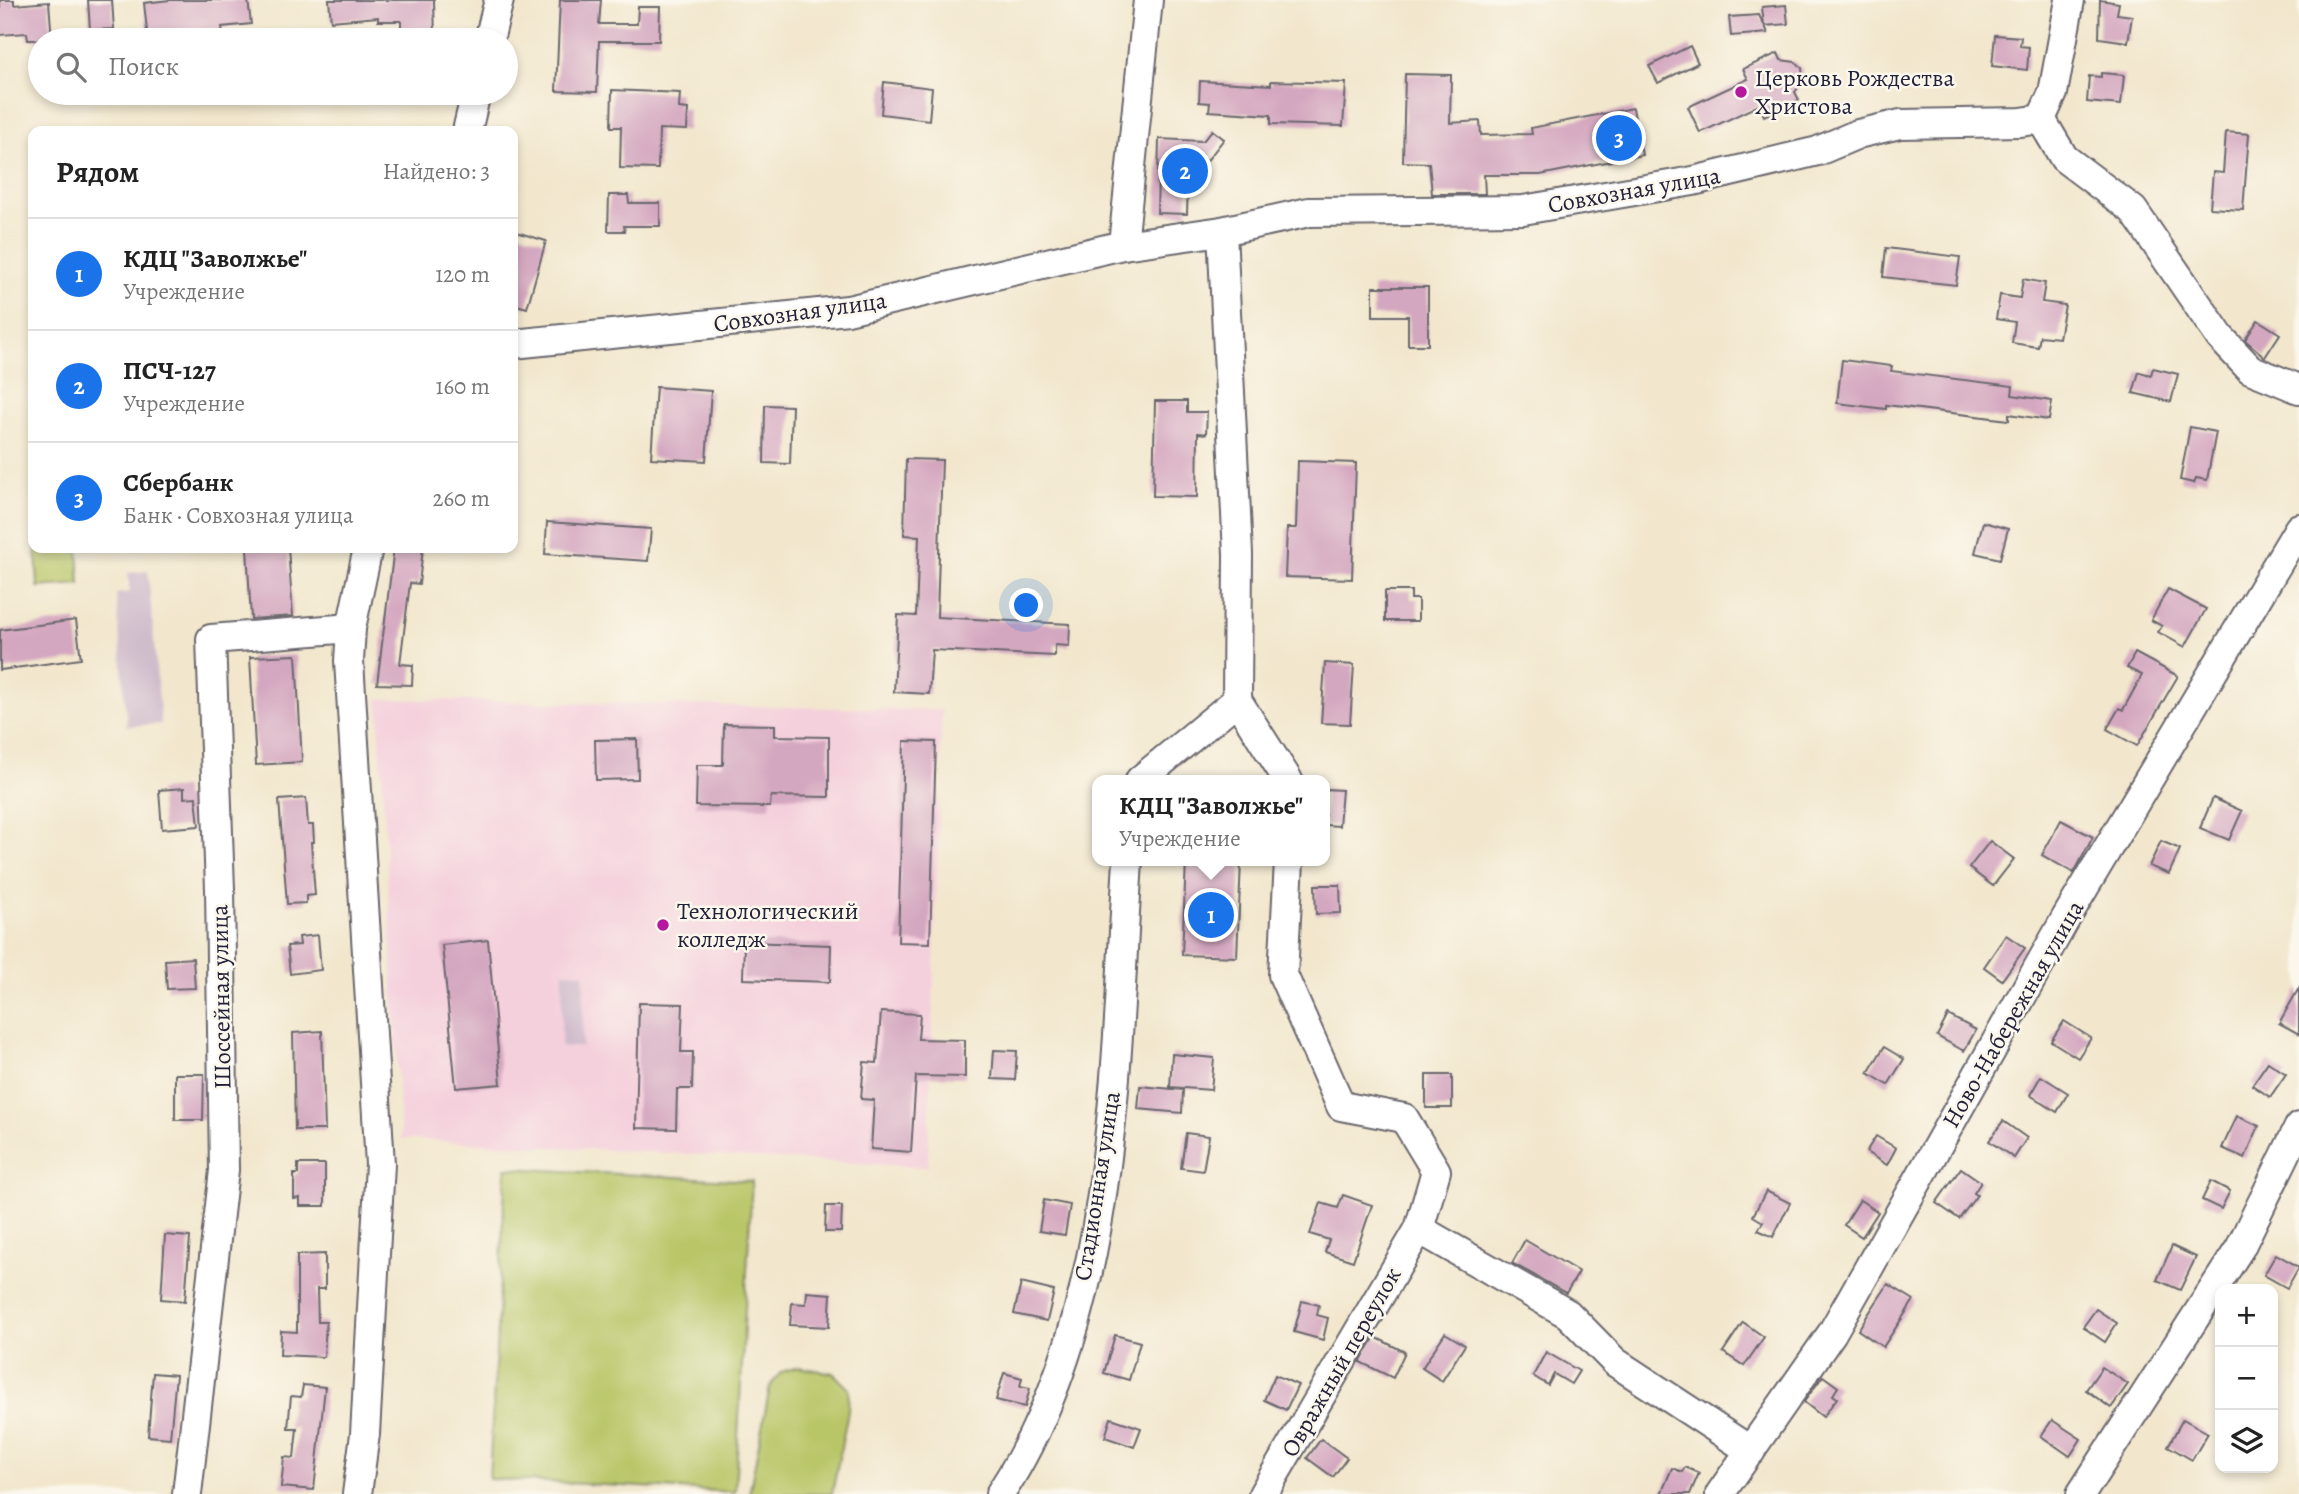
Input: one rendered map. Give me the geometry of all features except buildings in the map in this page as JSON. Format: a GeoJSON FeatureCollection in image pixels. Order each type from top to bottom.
{"type":"FeatureCollection","features":[{"type":"Feature","properties":{"kind":"street"},"geometry":{"type":"LineString","coordinates":[[492,28],[499,0]]}},
{"type":"Feature","properties":{"kind":"street"},"geometry":{"type":"LineString","coordinates":[[1123,245],[1148,0]]}},
{"type":"Feature","properties":{"kind":"street"},"geometry":{"type":"LineString","coordinates":[[2070,0],[2053,93],[2041,119],[2064,158],[2133,210],[2220,337],[2250,369],[2299,389]]}},
{"type":"Feature","properties":{"kind":"street"},"geometry":{"type":"LineString","coordinates":[[468,126],[474,105]]}},
{"type":"Feature","properties":{"kind":"street","name":"Совхозная улица"},"geometry":{"type":"LineString","coordinates":[[518,343],[848,310],[1123,245],[1222,231],[1309,212],[1523,210],[1693,181],[1818,151],[1858,134],[1900,124],[2021,122],[2041,119]]}},
{"type":"Feature","properties":{"kind":"street"},"geometry":{"type":"LineString","coordinates":[[1222,231],[1238,554],[1237,700],[1287,775]]}},
{"type":"Feature","properties":{"kind":"street","name":"Ново-Набережная улица"},"geometry":{"type":"LineString","coordinates":[[1720,1494],[1832,1333],[2066,918],[2299,528]]}},
{"type":"Feature","properties":{"kind":"street"},"geometry":{"type":"LineString","coordinates":[[357,1494],[365,1434],[380,1164],[349,661],[351,628],[367,553]]}},
{"type":"Feature","properties":{"kind":"street","name":"Шоссейная улица"},"geometry":{"type":"LineString","coordinates":[[187,1494],[224,1170],[220,889],[211,639],[351,628]]}},
{"type":"Feature","properties":{"kind":"street"},"geometry":{"type":"LineString","coordinates":[[1146,775],[1237,700]]}},
{"type":"Feature","properties":{"kind":"street","name":"Стадионная улица"},"geometry":{"type":"LineString","coordinates":[[1000,1494],[1053,1392],[1095,1233],[1110,1133],[1128,866]]}},
{"type":"Feature","properties":{"kind":"street","name":"Овражный переулок"},"geometry":{"type":"LineString","coordinates":[[1263,1494],[1419,1229],[1436,1171],[1404,1118],[1341,1106],[1283,975],[1289,866]]}},
{"type":"Feature","properties":{"kind":"street"},"geometry":{"type":"LineString","coordinates":[[2081,1494],[2240,1248],[2299,1127]]}},
{"type":"Feature","properties":{"kind":"street"},"geometry":{"type":"LineString","coordinates":[[1419,1229],[1568,1314],[1615,1362],[1751,1451]]}},
{"type":"Feature","properties":{"kind":"shaded area"},"geometry":{"type":"Polygon","coordinates":[[[148,571],[161,724],[127,726],[116,594],[130,592],[128,573],[148,571]]]}},
{"type":"Feature","properties":{"kind":"shaded area","name":"Технологический колледж"},"geometry":{"type":"Polygon","coordinates":[[[378,699],[942,710],[928,1167],[401,1139],[378,699]]]}},
{"type":"Feature","properties":{"kind":"shaded area"},"geometry":{"type":"Polygon","coordinates":[[[563,972],[584,973],[582,1047],[561,1047],[563,972]]]}},
{"type":"Feature","properties":{"kind":"green space"},"geometry":{"type":"Polygon","coordinates":[[[36,553],[78,553],[80,584],[38,587],[36,553]]]}},
{"type":"Feature","properties":{"kind":"green space"},"geometry":{"type":"Polygon","coordinates":[[[506,1168],[752,1181],[735,1492],[489,1479],[506,1168]]]}},
{"type":"Feature","properties":{"kind":"green space"},"geometry":{"type":"Polygon","coordinates":[[[798,1367],[833,1373],[849,1389],[848,1411],[832,1494],[749,1494],[770,1387],[781,1372],[798,1367]]]}},
{"type":"Feature","properties":{"kind":"place","name":"Церковь Рождества Христова"},"geometry":{"type":"Point","coordinates":[1741,92]}},
{"type":"Feature","properties":{"kind":"place","name":"Сбербанк"},"geometry":{"type":"Point","coordinates":[1619,138]}},
{"type":"Feature","properties":{"kind":"place","name":"ПСЧ-127"},"geometry":{"type":"Point","coordinates":[1185,171]}},
{"type":"Feature","properties":{"kind":"place","name":"КДЦ \"Заволжье\""},"geometry":{"type":"Point","coordinates":[1211,915]}},
{"type":"Feature","properties":{"kind":"place","name":"Технологический колледж"},"geometry":{"type":"Point","coordinates":[663,925]}}]}
